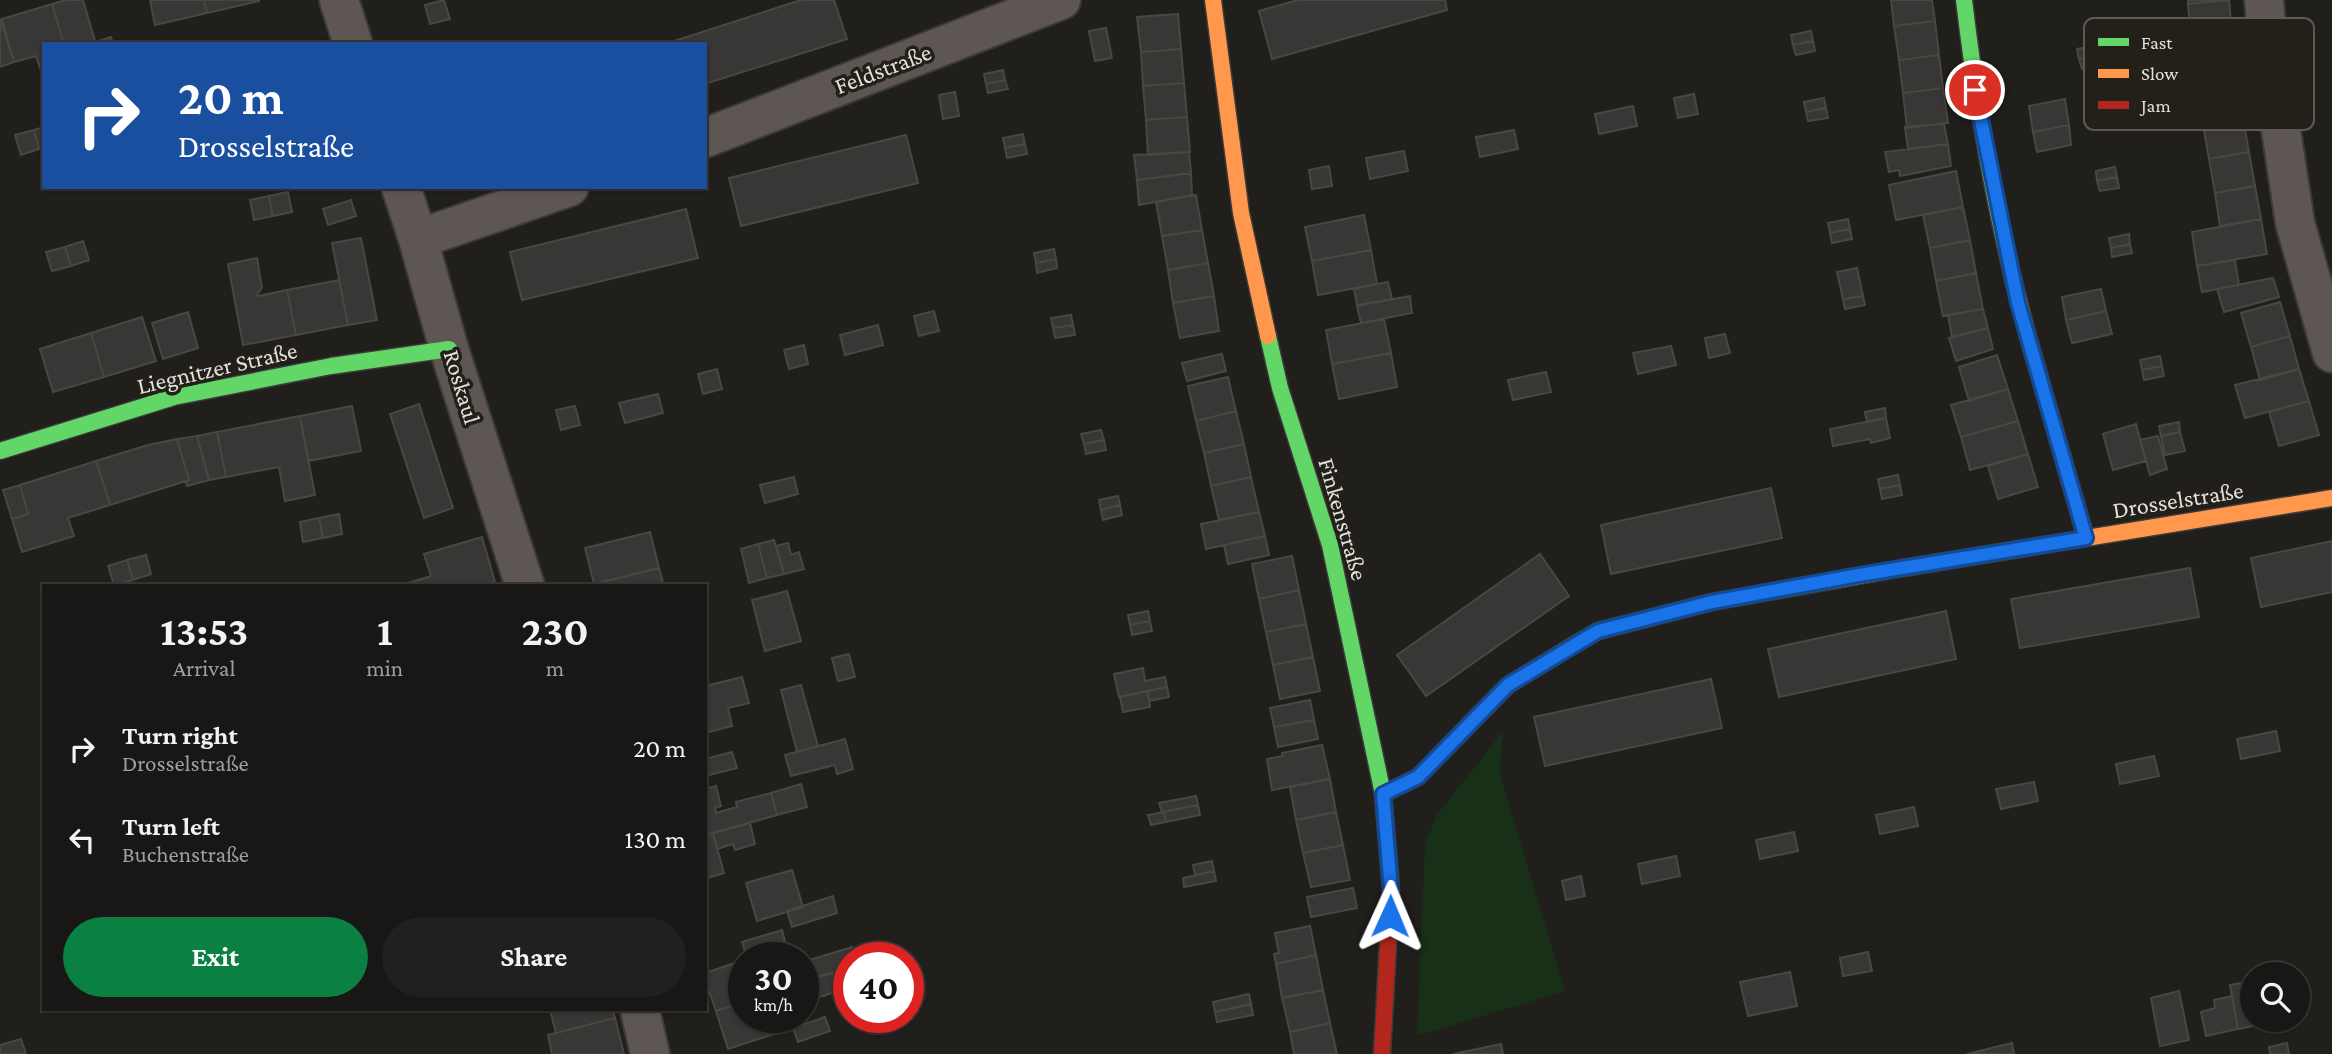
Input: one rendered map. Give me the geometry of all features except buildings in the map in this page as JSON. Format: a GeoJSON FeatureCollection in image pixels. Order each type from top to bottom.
{"type":"FeatureCollection","features":[{"type":"Feature","properties":{"kind":"street"},"geometry":{"type":"LineString","coordinates":[[339,0],[352,42]]}},
{"type":"Feature","properties":{"kind":"street","name":"Feldstraße"},"geometry":{"type":"LineString","coordinates":[[707,137],[1060,0]]}},
{"type":"Feature","properties":{"kind":"street","name":"Finkenstraße"},"geometry":{"type":"LineString","coordinates":[[1213,0],[1241,213],[1280,388],[1330,545],[1383,794],[1391,890],[1382,1054]]}},
{"type":"Feature","properties":{"kind":"street"},"geometry":{"type":"LineString","coordinates":[[1964,0],[1975,90],[2018,303],[2086,538]]}},
{"type":"Feature","properties":{"kind":"street"},"geometry":{"type":"LineString","coordinates":[[2264,0],[2265,18]]}},
{"type":"Feature","properties":{"kind":"street"},"geometry":{"type":"LineString","coordinates":[[2280,130],[2294,223],[2332,353]]}},
{"type":"Feature","properties":{"kind":"street","name":"Roskaul"},"geometry":{"type":"LineString","coordinates":[[402,189],[449,349],[524,584]]}},
{"type":"Feature","properties":{"kind":"street"},"geometry":{"type":"LineString","coordinates":[[418,239],[563,189]]}},
{"type":"Feature","properties":{"kind":"street","name":"Liegnitzer Straße"},"geometry":{"type":"LineString","coordinates":[[0,450],[174,397],[331,366],[449,349]]}},
{"type":"Feature","properties":{"kind":"street","name":"Drosselstraße"},"geometry":{"type":"LineString","coordinates":[[1383,794],[1418,777],[1508,685],[1598,631],[1712,602],[1859,575],[2332,498]]}},
{"type":"Feature","properties":{"kind":"street"},"geometry":{"type":"LineString","coordinates":[[640,1011],[650,1054]]}},
{"type":"Feature","properties":{"kind":"green space"},"geometry":{"type":"Polygon","coordinates":[[[1503,731],[1500,774],[1565,991],[1417,1036],[1425,844],[1437,815],[1503,731]]]}},
{"type":"Feature","properties":{"kind":"traffic: fast"},"geometry":{"type":"LineString","coordinates":[[1964,0],[1991,178],[2010,267],[2033,354]]}},
{"type":"Feature","properties":{"kind":"traffic: fast"},"geometry":{"type":"LineString","coordinates":[[1268,336],[1280,388],[1330,545],[1383,794],[1391,889]]}},
{"type":"Feature","properties":{"kind":"traffic: fast"},"geometry":{"type":"LineString","coordinates":[[0,451],[174,397],[331,366],[449,349]]}},
{"type":"Feature","properties":{"kind":"traffic: fast"},"geometry":{"type":"LineString","coordinates":[[1572,646],[1598,631],[1712,602],[1903,568]]}},
{"type":"Feature","properties":{"kind":"traffic: slow"},"geometry":{"type":"LineString","coordinates":[[1213,0],[1241,213],[1268,336]]}},
{"type":"Feature","properties":{"kind":"traffic: slow"},"geometry":{"type":"LineString","coordinates":[[2033,354],[2086,538]]}},
{"type":"Feature","properties":{"kind":"traffic: slow"},"geometry":{"type":"LineString","coordinates":[[1903,568],[2332,498]]}},
{"type":"Feature","properties":{"kind":"traffic: jam"},"geometry":{"type":"LineString","coordinates":[[1383,794],[1418,777],[1508,685],[1572,646]]}},
{"type":"Feature","properties":{"kind":"traffic: jam"},"geometry":{"type":"LineString","coordinates":[[1382,1054],[1391,889]]}},
{"type":"Feature","properties":{"kind":"route"},"geometry":{"type":"LineString","coordinates":[[1390,916],[1391,890],[1383,794],[1418,777],[1508,685],[1598,631],[1712,602],[2086,538],[2018,303],[1975,90]]}}]}
